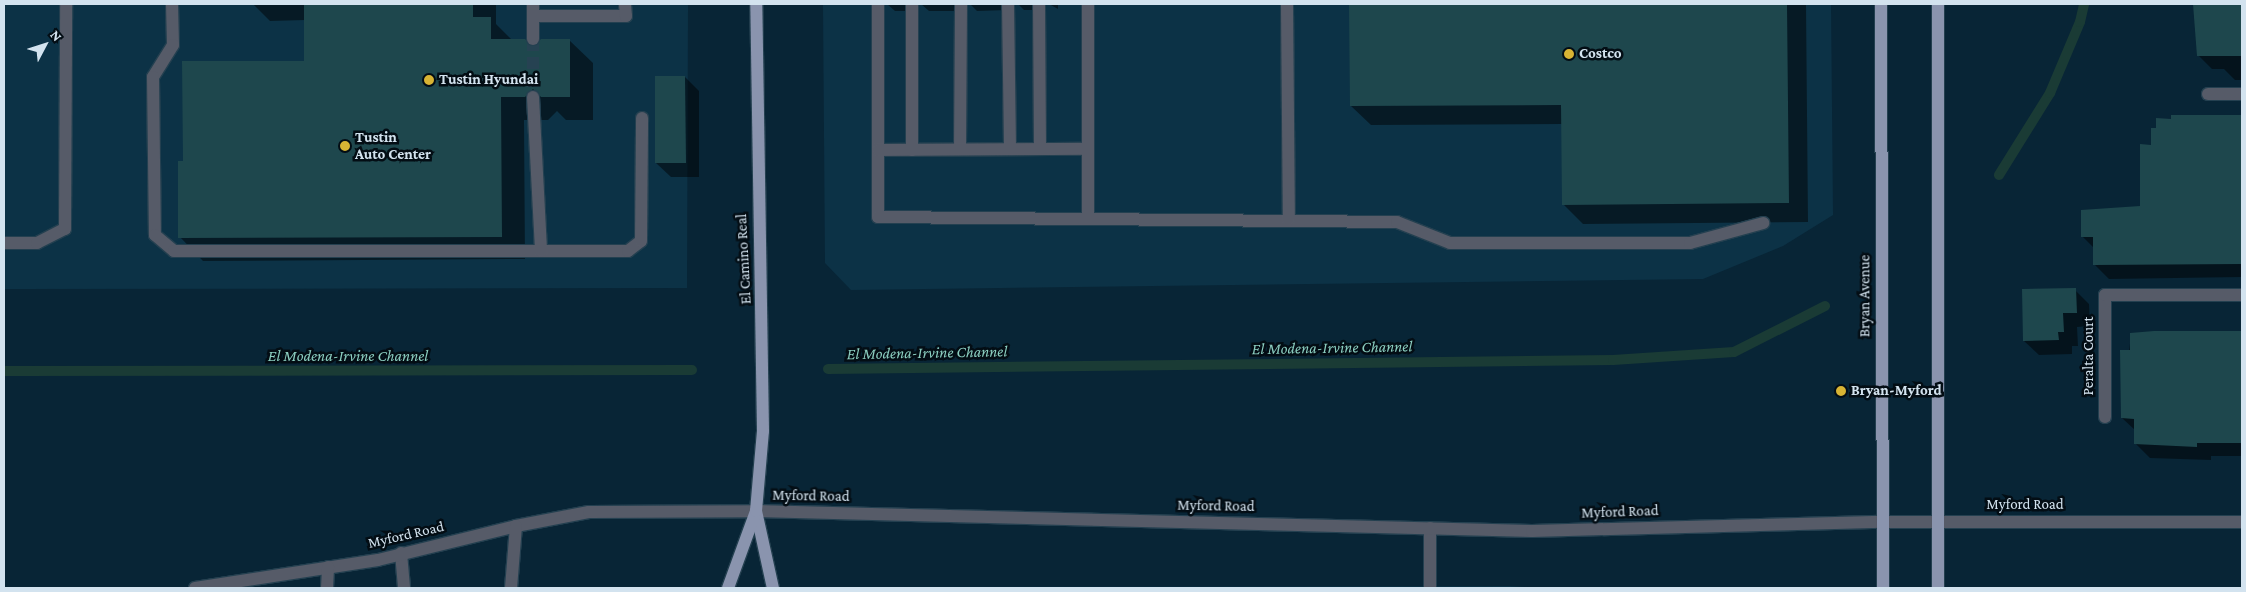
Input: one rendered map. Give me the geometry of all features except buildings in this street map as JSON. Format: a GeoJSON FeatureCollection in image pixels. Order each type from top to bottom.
{"type":"FeatureCollection","features":[{"type":"Feature","properties":{"kind":"main road","name":"El Camino Real"},"geometry":{"type":"LineString","coordinates":[[728,588],[756,511],[763,431],[763,312],[758,211],[756,4]]}},
{"type":"Feature","properties":{"kind":"main road","name":"Bryan Avenue"},"geometry":{"type":"LineString","coordinates":[[1881,4],[1883,588]]}},
{"type":"Feature","properties":{"kind":"main road"},"geometry":{"type":"LineString","coordinates":[[1938,4],[1938,588]]}},
{"type":"Feature","properties":{"kind":"main road","name":"El Camino Real"},"geometry":{"type":"LineString","coordinates":[[756,511],[773,588]]}},
{"type":"Feature","properties":{"kind":"street"},"geometry":{"type":"LineString","coordinates":[[4,244],[37,243],[65,229],[66,4]]}},
{"type":"Feature","properties":{"kind":"street"},"geometry":{"type":"LineString","coordinates":[[172,4],[173,45],[153,77],[154,235],[174,251],[628,251],[641,241],[642,118]]}},
{"type":"Feature","properties":{"kind":"street"},"geometry":{"type":"LineString","coordinates":[[533,39],[533,10],[626,16],[625,4]]}},
{"type":"Feature","properties":{"kind":"street"},"geometry":{"type":"LineString","coordinates":[[878,4],[878,217],[1289,219],[1397,222],[1450,243],[1690,243],[1763,223]]}},
{"type":"Feature","properties":{"kind":"street"},"geometry":{"type":"LineString","coordinates":[[912,4],[912,150]]}},
{"type":"Feature","properties":{"kind":"street"},"geometry":{"type":"LineString","coordinates":[[960,149],[961,4]]}},
{"type":"Feature","properties":{"kind":"street"},"geometry":{"type":"LineString","coordinates":[[1008,4],[1010,149]]}},
{"type":"Feature","properties":{"kind":"street"},"geometry":{"type":"LineString","coordinates":[[1039,4],[1040,149]]}},
{"type":"Feature","properties":{"kind":"street"},"geometry":{"type":"LineString","coordinates":[[1088,4],[1088,218]]}},
{"type":"Feature","properties":{"kind":"street"},"geometry":{"type":"LineString","coordinates":[[1287,4],[1289,219]]}},
{"type":"Feature","properties":{"kind":"street"},"geometry":{"type":"LineString","coordinates":[[2208,94],[2242,94]]}},
{"type":"Feature","properties":{"kind":"street"},"geometry":{"type":"LineString","coordinates":[[533,97],[542,251]]}},
{"type":"Feature","properties":{"kind":"street"},"geometry":{"type":"LineString","coordinates":[[878,150],[1088,149]]}},
{"type":"Feature","properties":{"kind":"street","name":"Peralta Court"},"geometry":{"type":"LineString","coordinates":[[2105,418],[2106,295],[2242,295]]}},
{"type":"Feature","properties":{"kind":"street","name":"Myford Road"},"geometry":{"type":"LineString","coordinates":[[195,588],[401,554],[516,526],[590,512],[756,511],[1532,531],[1882,522],[2242,522]]}},
{"type":"Feature","properties":{"kind":"street"},"geometry":{"type":"LineString","coordinates":[[510,588],[516,526]]}},
{"type":"Feature","properties":{"kind":"street"},"geometry":{"type":"LineString","coordinates":[[1430,528],[1430,588]]}},
{"type":"Feature","properties":{"kind":"street"},"geometry":{"type":"LineString","coordinates":[[401,554],[404,588]]}},
{"type":"Feature","properties":{"kind":"street"},"geometry":{"type":"LineString","coordinates":[[327,588],[328,567]]}},
{"type":"Feature","properties":{"kind":"shaded area","name":"Tustin Auto Center"},"geometry":{"type":"Polygon","coordinates":[[[4,4],[688,4],[687,288],[4,289],[4,4]]]}},
{"type":"Feature","properties":{"kind":"shaded area"},"geometry":{"type":"Polygon","coordinates":[[[823,4],[1831,4],[1833,215],[1783,246],[1703,279],[851,290],[825,263],[823,4]]]}},
{"type":"Feature","properties":{"kind":"shaded area"},"geometry":{"type":"Polygon","coordinates":[[[1510,586],[1545,588],[358,588],[1510,586]]]}},
{"type":"Feature","properties":{"kind":"waterway","name":"El Modena-Irvine Channel"},"geometry":{"type":"LineString","coordinates":[[1999,175],[2050,93],[2080,22],[2084,4]]}},
{"type":"Feature","properties":{"kind":"waterway","name":"El Modena-Irvine Channel"},"geometry":{"type":"LineString","coordinates":[[828,369],[1613,360],[1734,352],[1825,306]]}},
{"type":"Feature","properties":{"kind":"waterway","name":"El Modena-Irvine Channel"},"geometry":{"type":"LineString","coordinates":[[4,371],[692,370]]}},
{"type":"Feature","properties":{"kind":"tunnel"},"geometry":{"type":"LineString","coordinates":[[533,39],[533,97]]}},
{"type":"Feature","properties":{"kind":"place","name":"Costco"},"geometry":{"type":"Point","coordinates":[1569,54]}},
{"type":"Feature","properties":{"kind":"place","name":"Tustin Hyundai"},"geometry":{"type":"Point","coordinates":[429,80]}},
{"type":"Feature","properties":{"kind":"place","name":"Tustin Auto Center"},"geometry":{"type":"Point","coordinates":[345,146]}},
{"type":"Feature","properties":{"kind":"place","name":"Bryan-Myford"},"geometry":{"type":"Point","coordinates":[1841,391]}}]}
